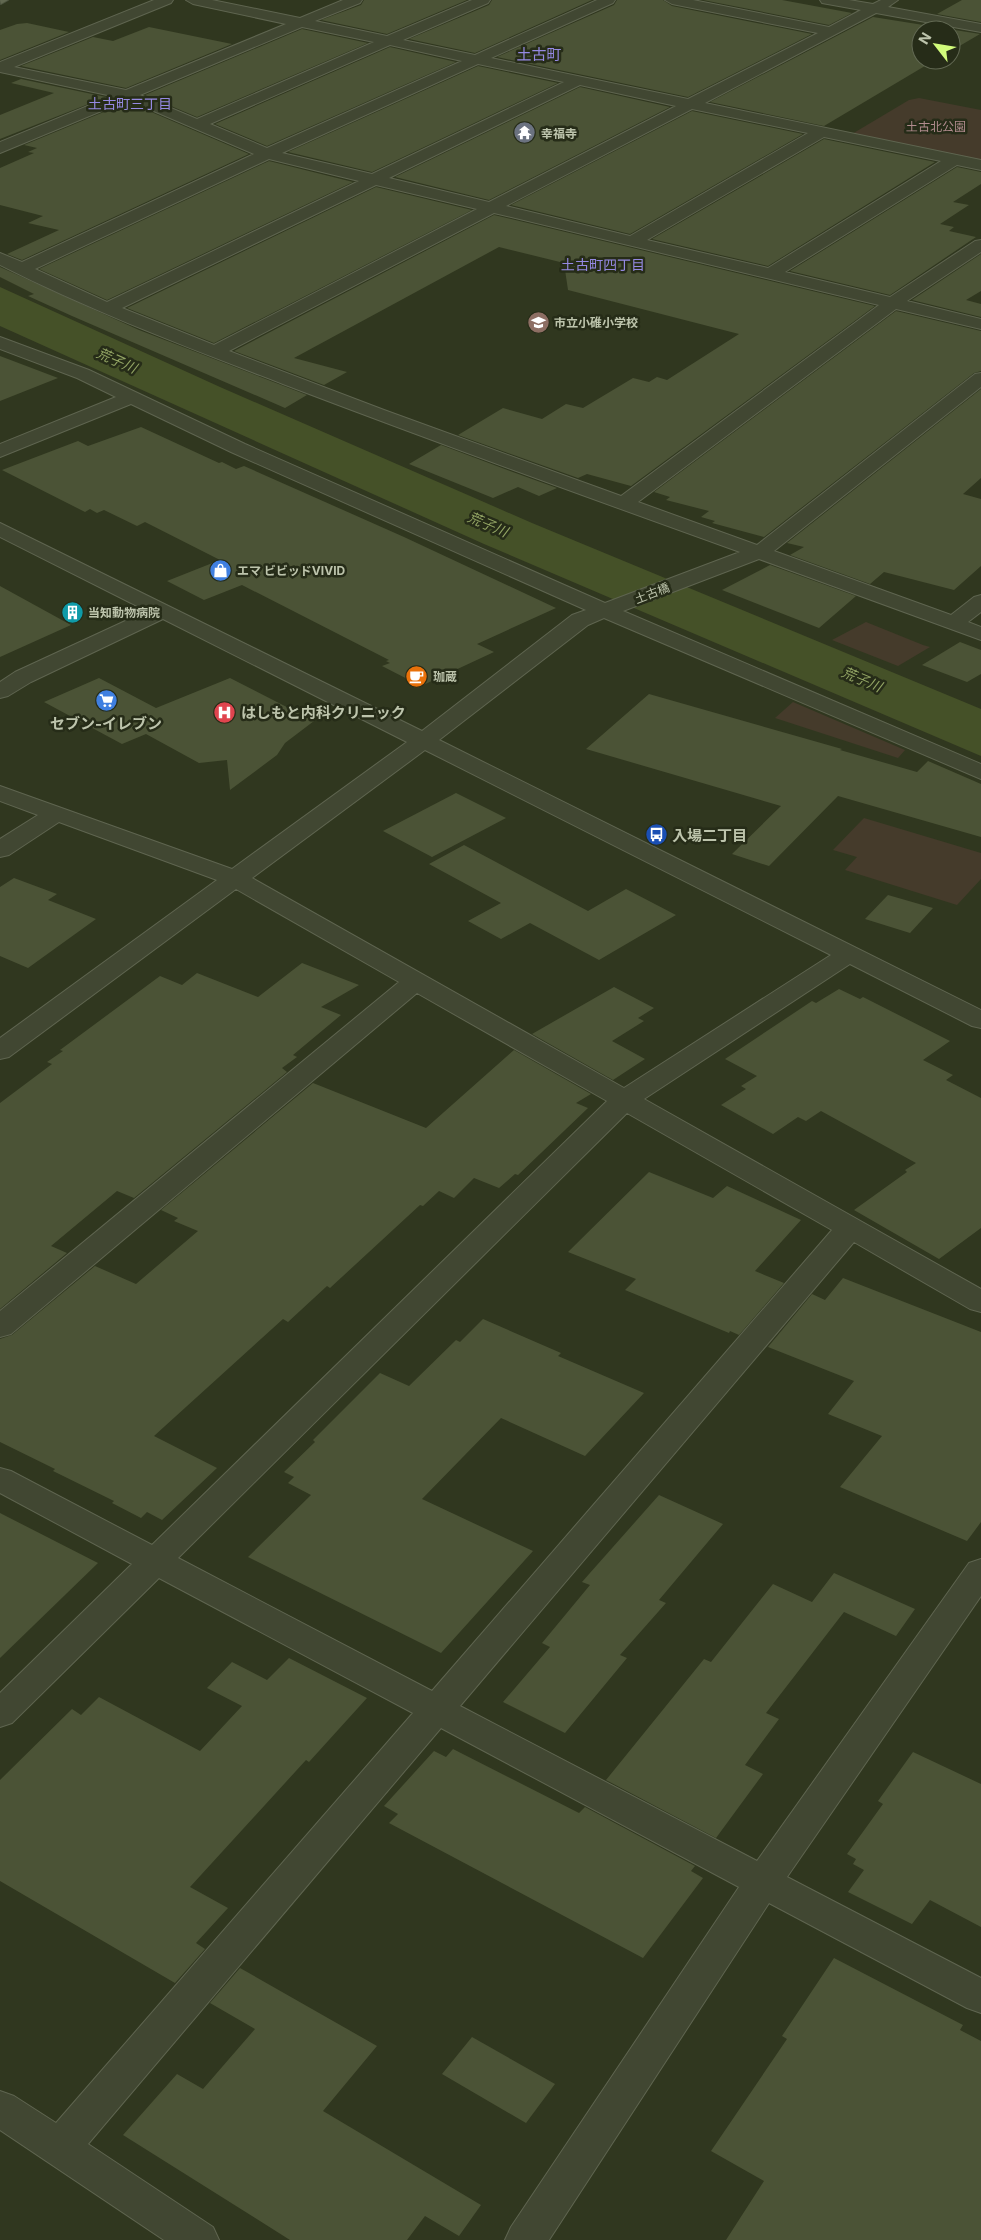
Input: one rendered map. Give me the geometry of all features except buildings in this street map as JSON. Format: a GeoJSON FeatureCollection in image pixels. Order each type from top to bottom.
{"type":"FeatureCollection","features":[{"type":"Feature","properties":{"kind":"street"},"geometry":{"type":"LineString","coordinates":[[0,67],[166,0]]}},
{"type":"Feature","properties":{"kind":"street"},"geometry":{"type":"LineString","coordinates":[[194,0],[981,165]]}},
{"type":"Feature","properties":{"kind":"street"},"geometry":{"type":"LineString","coordinates":[[0,148],[355,0]]}},
{"type":"Feature","properties":{"kind":"street"},"geometry":{"type":"LineString","coordinates":[[198,124],[483,0]]}},
{"type":"Feature","properties":{"kind":"street"},"geometry":{"type":"LineString","coordinates":[[21,269],[267,154],[608,0]]}},
{"type":"Feature","properties":{"kind":"street"},"geometry":{"type":"LineString","coordinates":[[672,0],[831,31]]}},
{"type":"Feature","properties":{"kind":"street"},"geometry":{"type":"LineString","coordinates":[[827,0],[981,28]]}},
{"type":"Feature","properties":{"kind":"street"},"geometry":{"type":"LineString","coordinates":[[215,351],[890,0]]}},
{"type":"Feature","properties":{"kind":"street"},"geometry":{"type":"LineString","coordinates":[[0,67],[128,95],[267,154],[981,324]]}},
{"type":"Feature","properties":{"kind":"street"},"geometry":{"type":"LineString","coordinates":[[108,308],[578,81]]}},
{"type":"Feature","properties":{"kind":"street"},"geometry":{"type":"LineString","coordinates":[[633,241],[821,132]]}},
{"type":"Feature","properties":{"kind":"street"},"geometry":{"type":"LineString","coordinates":[[770,274],[955,159]]}},
{"type":"Feature","properties":{"kind":"street"},"geometry":{"type":"LineString","coordinates":[[624,503],[893,303],[981,245]]}},
{"type":"Feature","properties":{"kind":"street"},"geometry":{"type":"LineString","coordinates":[[0,258],[108,308],[476,452],[760,552],[981,634]]}},
{"type":"Feature","properties":{"kind":"street"},"geometry":{"type":"LineString","coordinates":[[6,350],[83,374],[238,448],[611,609],[981,772]]}},
{"type":"Feature","properties":{"kind":"street","name":"土古橋"},"geometry":{"type":"LineString","coordinates":[[0,1051],[423,741],[580,620],[760,552],[981,378]]}},
{"type":"Feature","properties":{"kind":"street"},"geometry":{"type":"LineString","coordinates":[[0,452],[132,397]]}},
{"type":"Feature","properties":{"kind":"street"},"geometry":{"type":"LineString","coordinates":[[0,529],[981,1020]]}},
{"type":"Feature","properties":{"kind":"street"},"geometry":{"type":"LineString","coordinates":[[954,624],[981,601]]}},
{"type":"Feature","properties":{"kind":"street"},"geometry":{"type":"LineString","coordinates":[[0,691],[23,677],[163,611]]}},
{"type":"Feature","properties":{"kind":"street"},"geometry":{"type":"LineString","coordinates":[[0,668],[23,677]]}},
{"type":"Feature","properties":{"kind":"street"},"geometry":{"type":"LineString","coordinates":[[0,792],[234,878],[981,1302]]}},
{"type":"Feature","properties":{"kind":"street"},"geometry":{"type":"LineString","coordinates":[[0,850],[57,813]]}},
{"type":"Feature","properties":{"kind":"street"},"geometry":{"type":"LineString","coordinates":[[0,1714],[624,1100],[850,954]]}},
{"type":"Feature","properties":{"kind":"street"},"geometry":{"type":"LineString","coordinates":[[0,1327],[416,981]]}},
{"type":"Feature","properties":{"kind":"street"},"geometry":{"type":"LineString","coordinates":[[60,2148],[850,1228]]}},
{"type":"Feature","properties":{"kind":"street"},"geometry":{"type":"LineString","coordinates":[[0,1478],[981,1997]]}},
{"type":"Feature","properties":{"kind":"street"},"geometry":{"type":"LineString","coordinates":[[526,2240],[763,1882],[981,1571]]}},
{"type":"Feature","properties":{"kind":"street"},"geometry":{"type":"LineString","coordinates":[[0,2108],[198,2240]]}},
{"type":"Feature","properties":{"kind":"green space","name":"土古北公園"},"geometry":{"type":"Polygon","coordinates":[[[919,98],[981,110],[981,161],[852,134],[909,100],[919,98]]]}},
{"type":"Feature","properties":{"kind":"green space"},"geometry":{"type":"Polygon","coordinates":[[[866,622],[930,647],[898,666],[832,640],[866,622]]]}},
{"type":"Feature","properties":{"kind":"green space"},"geometry":{"type":"Polygon","coordinates":[[[793,702],[905,750],[898,758],[775,718],[793,702]]]}},
{"type":"Feature","properties":{"kind":"green space"},"geometry":{"type":"Polygon","coordinates":[[[864,818],[981,853],[981,879],[957,905],[845,870],[857,857],[833,850],[864,818]]]}},
{"type":"Feature","properties":{"kind":"water","name":"荒子川"},"geometry":{"type":"Polygon","coordinates":[[[0,287],[220,387],[532,523],[981,709],[981,756],[484,544],[0,326],[0,287]]]}},
{"type":"Feature","properties":{"kind":"place","name":"幸福寺"},"geometry":{"type":"Point","coordinates":[525,133]}},
{"type":"Feature","properties":{"kind":"place","name":"市立小碓小学校"},"geometry":{"type":"Point","coordinates":[538,322]}},
{"type":"Feature","properties":{"kind":"place","name":"エマ ビビッドVIVID"},"geometry":{"type":"Point","coordinates":[221,570]}},
{"type":"Feature","properties":{"kind":"place","name":"当知動物病院"},"geometry":{"type":"Point","coordinates":[72,612]}},
{"type":"Feature","properties":{"kind":"place","name":"珈蔵"},"geometry":{"type":"Point","coordinates":[417,676]}},
{"type":"Feature","properties":{"kind":"place","name":"セブン-イレブン"},"geometry":{"type":"Point","coordinates":[106,700]}},
{"type":"Feature","properties":{"kind":"place","name":"はしもと内科クリニック"},"geometry":{"type":"Point","coordinates":[225,712]}},
{"type":"Feature","properties":{"kind":"place","name":"入場二丁目"},"geometry":{"type":"Point","coordinates":[656,835]}},
{"type":"Feature","properties":{"kind":"district","name":"土古町"},"geometry":{"type":"Point","coordinates":[539,54]}},
{"type":"Feature","properties":{"kind":"district","name":"土古町三丁目"},"geometry":{"type":"Point","coordinates":[130,103]}},
{"type":"Feature","properties":{"kind":"district","name":"土古町四丁目"},"geometry":{"type":"Point","coordinates":[603,264]}}]}
